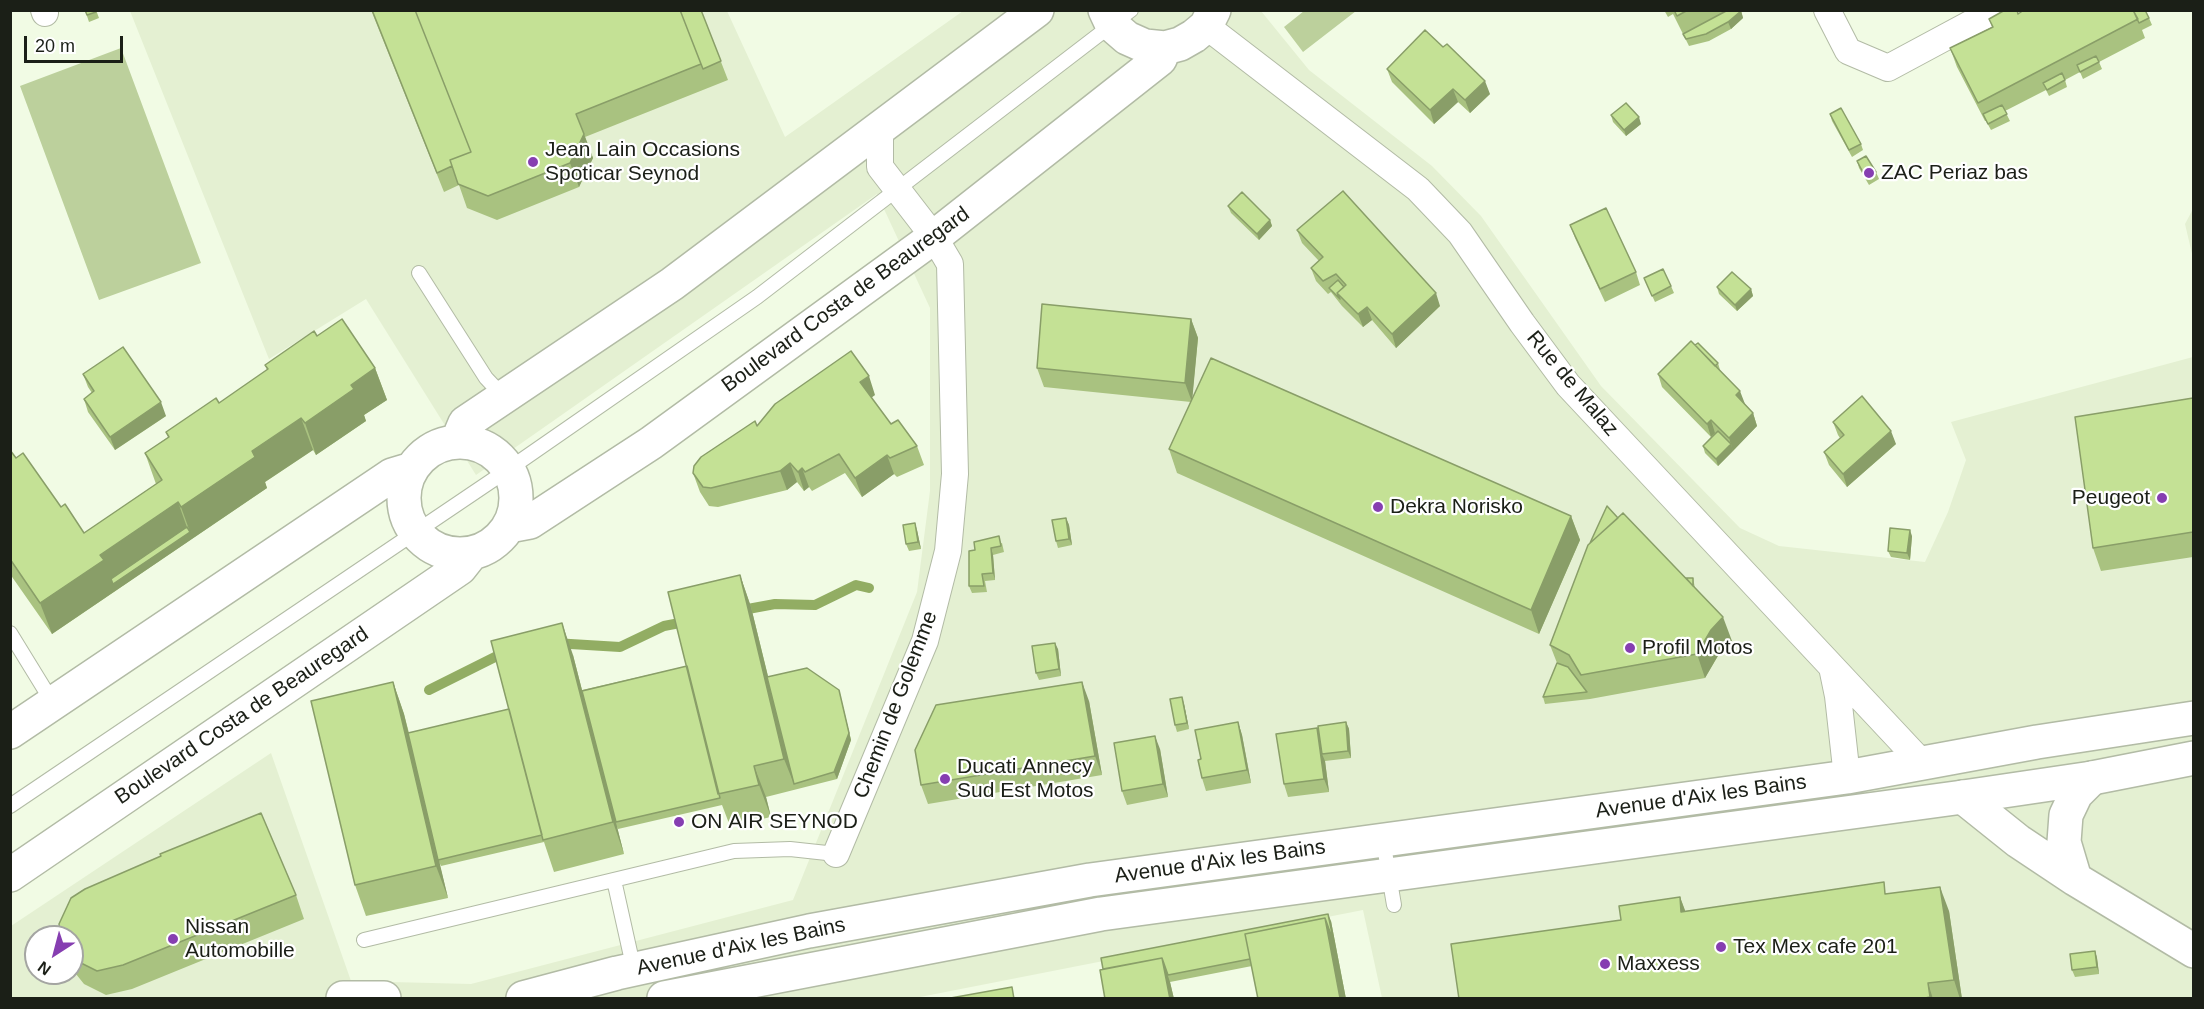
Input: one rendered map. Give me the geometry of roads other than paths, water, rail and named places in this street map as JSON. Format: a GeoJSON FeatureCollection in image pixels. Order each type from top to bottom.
{"type":"FeatureCollection","features":[{"type":"Feature","properties":{"kind":"street"},"geometry":{"type":"LineString","coordinates":[[457,442],[465,423],[672,284],[1036,10]]}},
{"type":"Feature","properties":{"kind":"street"},"geometry":{"type":"LineString","coordinates":[[1827,10],[1848,51],[1888,68],[1996,10]]}},
{"type":"Feature","properties":{"kind":"street"},"geometry":{"type":"LineString","coordinates":[[1116,15],[1127,38],[1145,46],[1165,48]]}},
{"type":"Feature","properties":{"kind":"street","name":"Boulevard Costa de Beauregard"},"geometry":{"type":"LineString","coordinates":[[10,875],[460,568],[471,554],[493,544],[509,526],[530,522],[651,443],[934,237],[1160,60],[1165,48],[1180,44],[1210,18]]}},
{"type":"Feature","properties":{"kind":"street","name":"Rue de Malaz"},"geometry":{"type":"LineString","coordinates":[[1210,18],[1418,189],[1460,233],[1522,324],[1568,385],[1923,764]]}},
{"type":"Feature","properties":{"kind":"street","name":"Chemin de Golemme"},"geometry":{"type":"LineString","coordinates":[[837,854],[925,641],[948,551],[955,474],[950,264],[934,237],[880,167],[880,129]]}},
{"type":"Feature","properties":{"kind":"street"},"geometry":{"type":"LineString","coordinates":[[471,554],[450,554],[430,546],[415,531],[405,512],[404,490],[412,469],[431,450],[457,442],[487,448],[509,469],[516,488],[516,508],[509,526]]}},
{"type":"Feature","properties":{"kind":"street"},"geometry":{"type":"LineString","coordinates":[[10,732],[392,475],[412,469]]}},
{"type":"Feature","properties":{"kind":"street"},"geometry":{"type":"LineString","coordinates":[[1832,666],[1847,777]]}},
{"type":"Feature","properties":{"kind":"street","name":"Avenue d'Aix les Bains"},"geometry":{"type":"LineString","coordinates":[[523,999],[634,970],[809,931],[1090,880],[1847,777],[2037,742],[2193,718]]}},
{"type":"Feature","properties":{"kind":"street","name":"Avenue d'Aix les Bains"},"geometry":{"type":"LineString","coordinates":[[664,999],[735,991],[1101,914],[1391,890],[2092,778],[2193,758]]}},
{"type":"Feature","properties":{"kind":"street"},"geometry":{"type":"LineString","coordinates":[[1923,764],[2019,841],[2075,879],[2193,951]]}},
{"type":"Feature","properties":{"kind":"street"},"geometry":{"type":"LineString","coordinates":[[2075,879],[2064,842],[2066,815],[2076,794],[2092,778]]}},
{"type":"Feature","properties":{"kind":"street"},"geometry":{"type":"LineString","coordinates":[[343,999],[384,999]]}},
{"type":"Feature","properties":{"kind":"lane"},"geometry":{"type":"LineString","coordinates":[[10,806],[509,469],[757,297],[1034,87],[1116,15]]}},
{"type":"Feature","properties":{"kind":"lane"},"geometry":{"type":"LineString","coordinates":[[418,273],[486,378],[504,397]]}},
{"type":"Feature","properties":{"kind":"lane"},"geometry":{"type":"LineString","coordinates":[[10,633],[53,703]]}},
{"type":"Feature","properties":{"kind":"lane"},"geometry":{"type":"LineString","coordinates":[[1383,840],[1391,890]]}},
{"type":"Feature","properties":{"kind":"lane","name":"Chemin de Golemme"},"geometry":{"type":"LineString","coordinates":[[364,940],[734,851],[790,849],[837,854]]}},
{"type":"Feature","properties":{"kind":"lane"},"geometry":{"type":"LineString","coordinates":[[614,880],[634,970]]}},
{"type":"Feature","properties":{"kind":"waterway"},"geometry":{"type":"LineString","coordinates":[[737,611],[775,604],[815,605],[856,585],[869,588]]}},
{"type":"Feature","properties":{"kind":"waterway"},"geometry":{"type":"LineString","coordinates":[[554,643],[620,647],[664,626],[690,621]]}},
{"type":"Feature","properties":{"kind":"waterway"},"geometry":{"type":"LineString","coordinates":[[429,690],[507,651]]}},
{"type":"Feature","properties":{"kind":"place","name":"Jean Lain Occasions Spoticar Seynod"},"geometry":{"type":"Point","coordinates":[533,162]}},
{"type":"Feature","properties":{"kind":"place","name":"ZAC Periaz bas"},"geometry":{"type":"Point","coordinates":[1869,173]}},
{"type":"Feature","properties":{"kind":"place","name":"Peugeot"},"geometry":{"type":"Point","coordinates":[2162,498]}},
{"type":"Feature","properties":{"kind":"place","name":"Dekra Norisko"},"geometry":{"type":"Point","coordinates":[1378,507]}},
{"type":"Feature","properties":{"kind":"place","name":"Profil Motos"},"geometry":{"type":"Point","coordinates":[1630,648]}},
{"type":"Feature","properties":{"kind":"place","name":"Ducati Annecy Sud Est Motos"},"geometry":{"type":"Point","coordinates":[945,779]}},
{"type":"Feature","properties":{"kind":"place","name":"ON AIR SEYNOD"},"geometry":{"type":"Point","coordinates":[679,822]}},
{"type":"Feature","properties":{"kind":"place","name":"Nissan Automobille"},"geometry":{"type":"Point","coordinates":[173,939]}},
{"type":"Feature","properties":{"kind":"place","name":"Tex Mex cafe 201"},"geometry":{"type":"Point","coordinates":[1721,947]}},
{"type":"Feature","properties":{"kind":"place","name":"Maxxess"},"geometry":{"type":"Point","coordinates":[1605,964]}}]}
